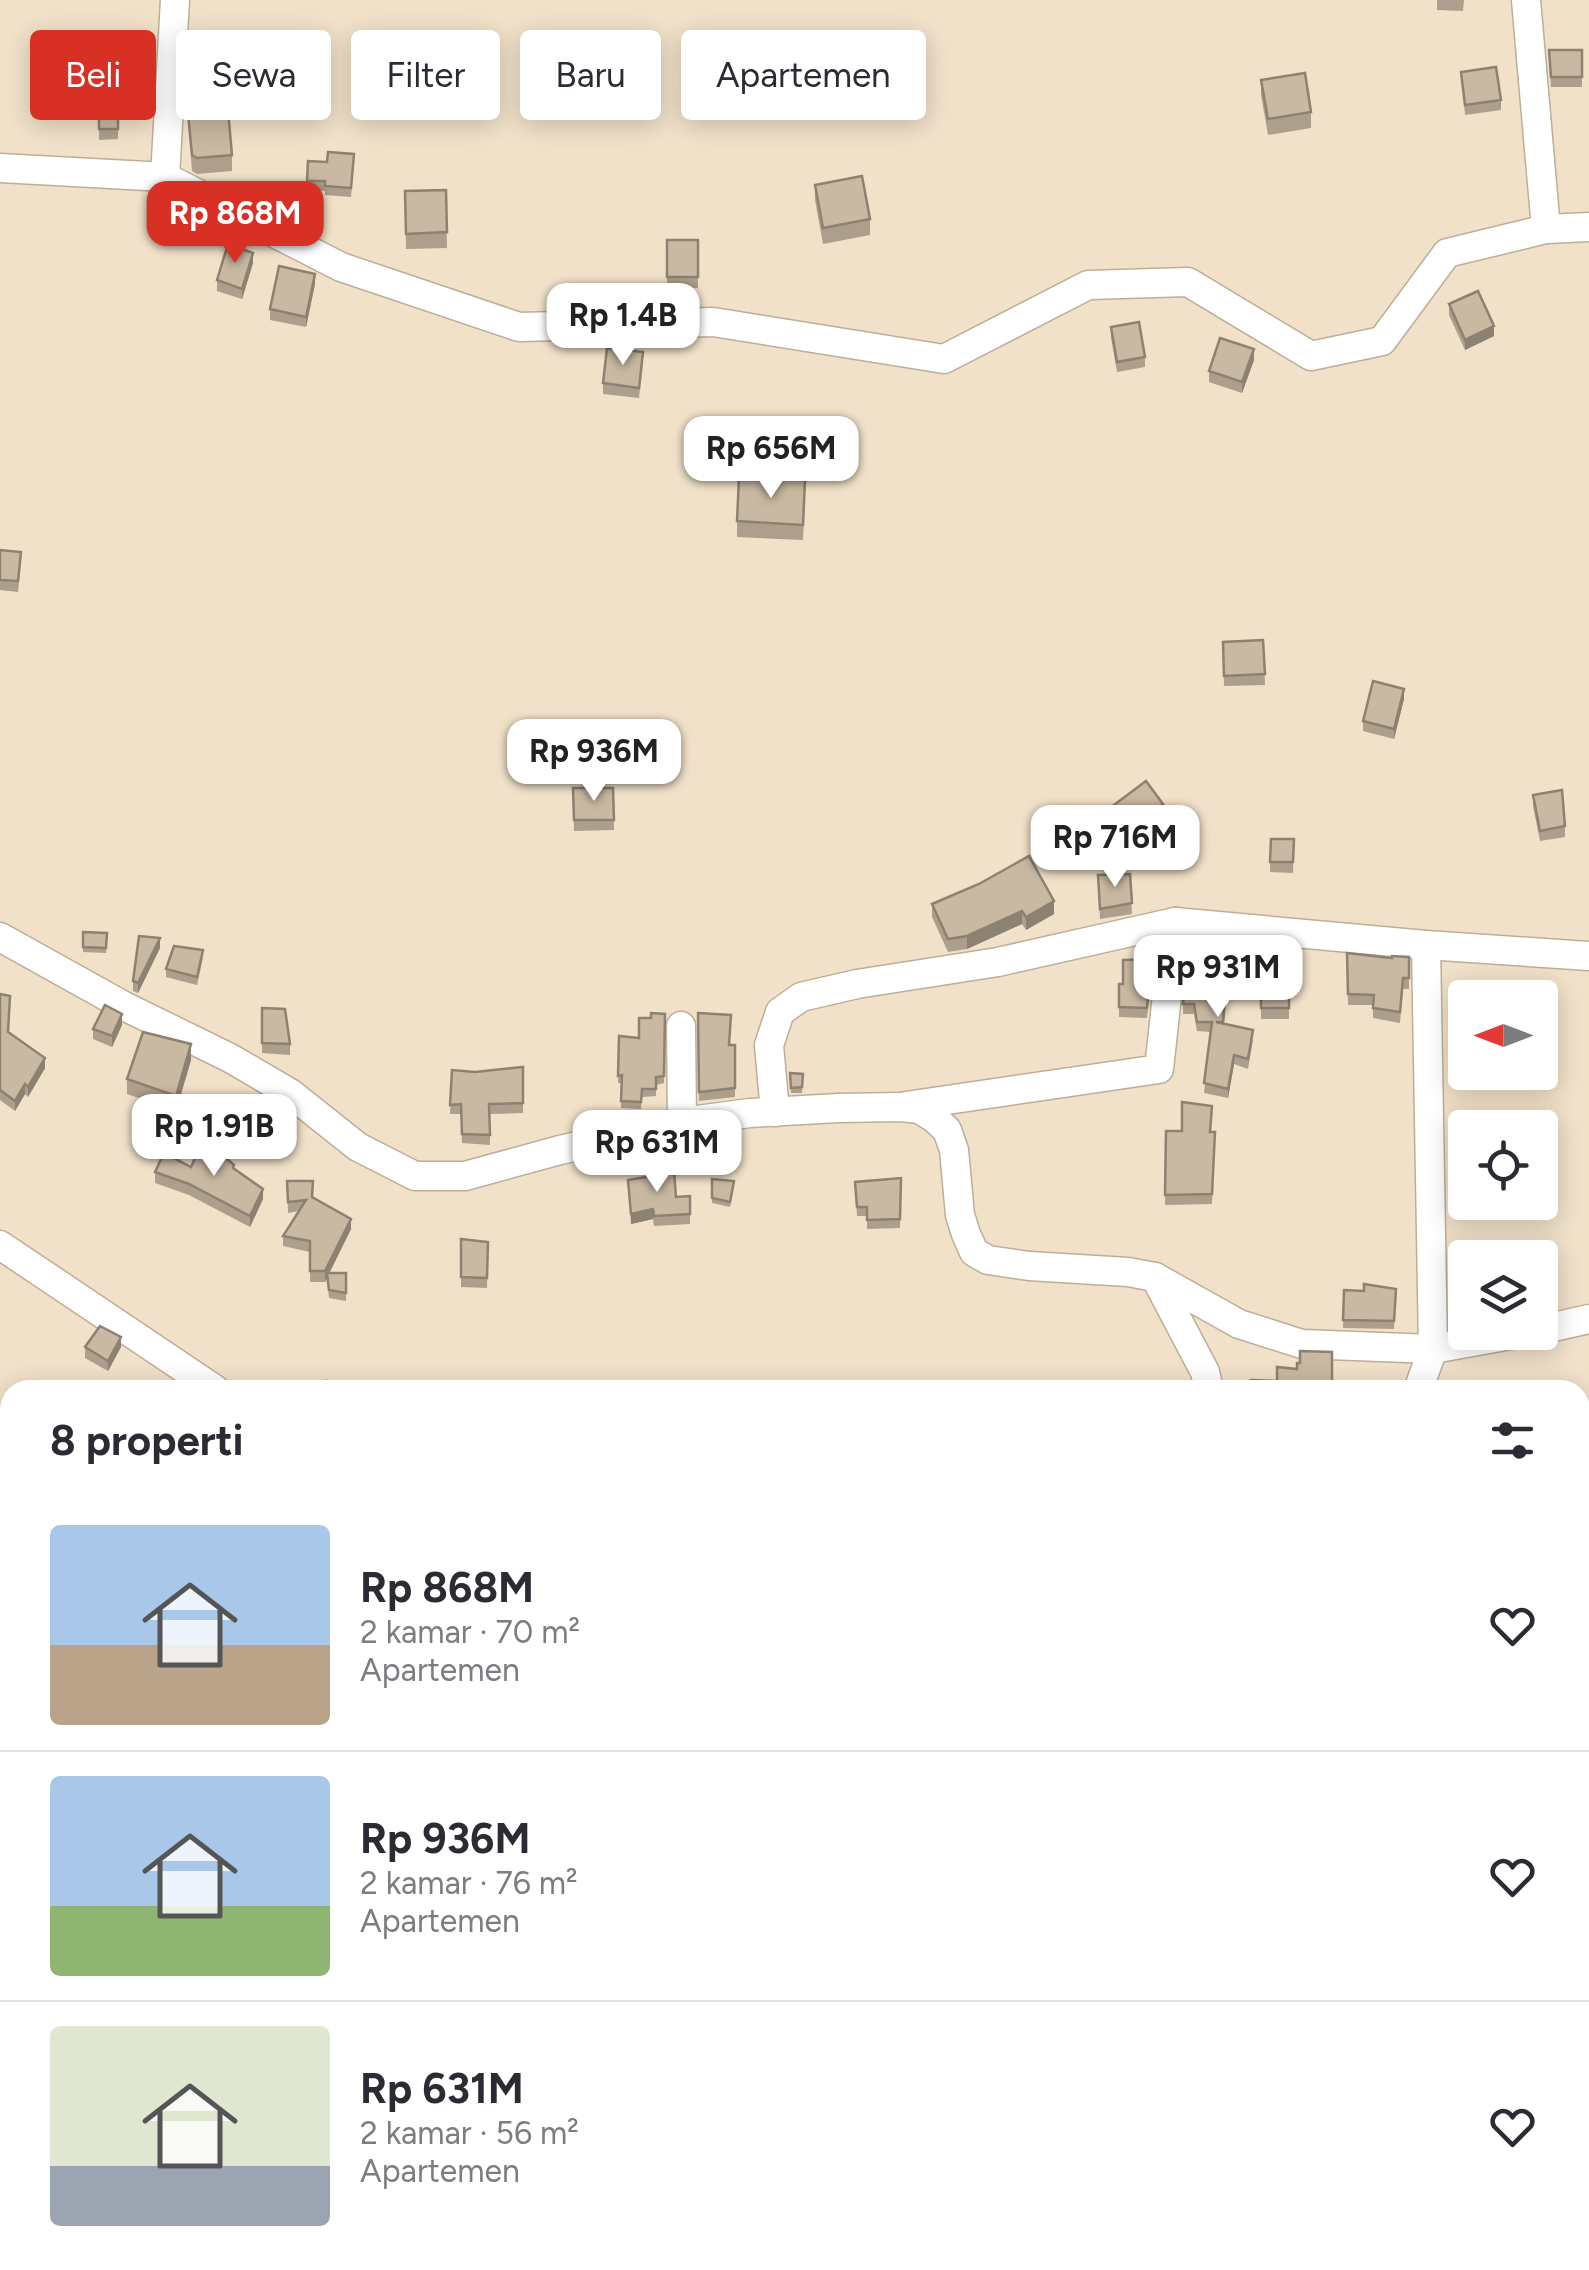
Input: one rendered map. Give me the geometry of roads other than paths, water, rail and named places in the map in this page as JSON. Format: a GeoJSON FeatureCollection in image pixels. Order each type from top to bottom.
{"type":"FeatureCollection","features":[{"type":"Feature","properties":{"kind":"street"},"geometry":{"type":"LineString","coordinates":[[165,176],[175,0]]}},
{"type":"Feature","properties":{"kind":"street"},"geometry":{"type":"LineString","coordinates":[[1526,0],[1546,228]]}},
{"type":"Feature","properties":{"kind":"street"},"geometry":{"type":"LineString","coordinates":[[0,168],[165,176],[341,266],[519,327],[713,322],[944,359],[1088,285],[1188,282],[1311,356],[1382,340],[1447,253],[1546,228],[1589,227]]}},
{"type":"Feature","properties":{"kind":"street"},"geometry":{"type":"LineString","coordinates":[[901,1107],[1159,1069],[1175,922]]}},
{"type":"Feature","properties":{"kind":"street"},"geometry":{"type":"LineString","coordinates":[[775,1112],[769,1045],[780,1012],[801,997],[857,984],[998,962],[1175,922],[1589,956]]}},
{"type":"Feature","properties":{"kind":"street"},"geometry":{"type":"LineString","coordinates":[[0,937],[260,1075],[290,1093],[358,1147],[414,1176],[465,1176],[682,1122],[839,1108],[919,1109],[948,1130],[954,1150],[960,1215],[974,1252],[988,1260],[1155,1277],[1239,1324],[1302,1344],[1448,1346]]}},
{"type":"Feature","properties":{"kind":"street"},"geometry":{"type":"LineString","coordinates":[[1422,1380],[1433,1349],[1426,945]]}},
{"type":"Feature","properties":{"kind":"street"},"geometry":{"type":"LineString","coordinates":[[681,1026],[682,1122]]}},
{"type":"Feature","properties":{"kind":"street"},"geometry":{"type":"LineString","coordinates":[[0,1246],[201,1380]]}},
{"type":"Feature","properties":{"kind":"street"},"geometry":{"type":"LineString","coordinates":[[1155,1277],[1207,1380]]}},
{"type":"Feature","properties":{"kind":"street"},"geometry":{"type":"LineString","coordinates":[[1558,1326],[1589,1319]]}}]}
